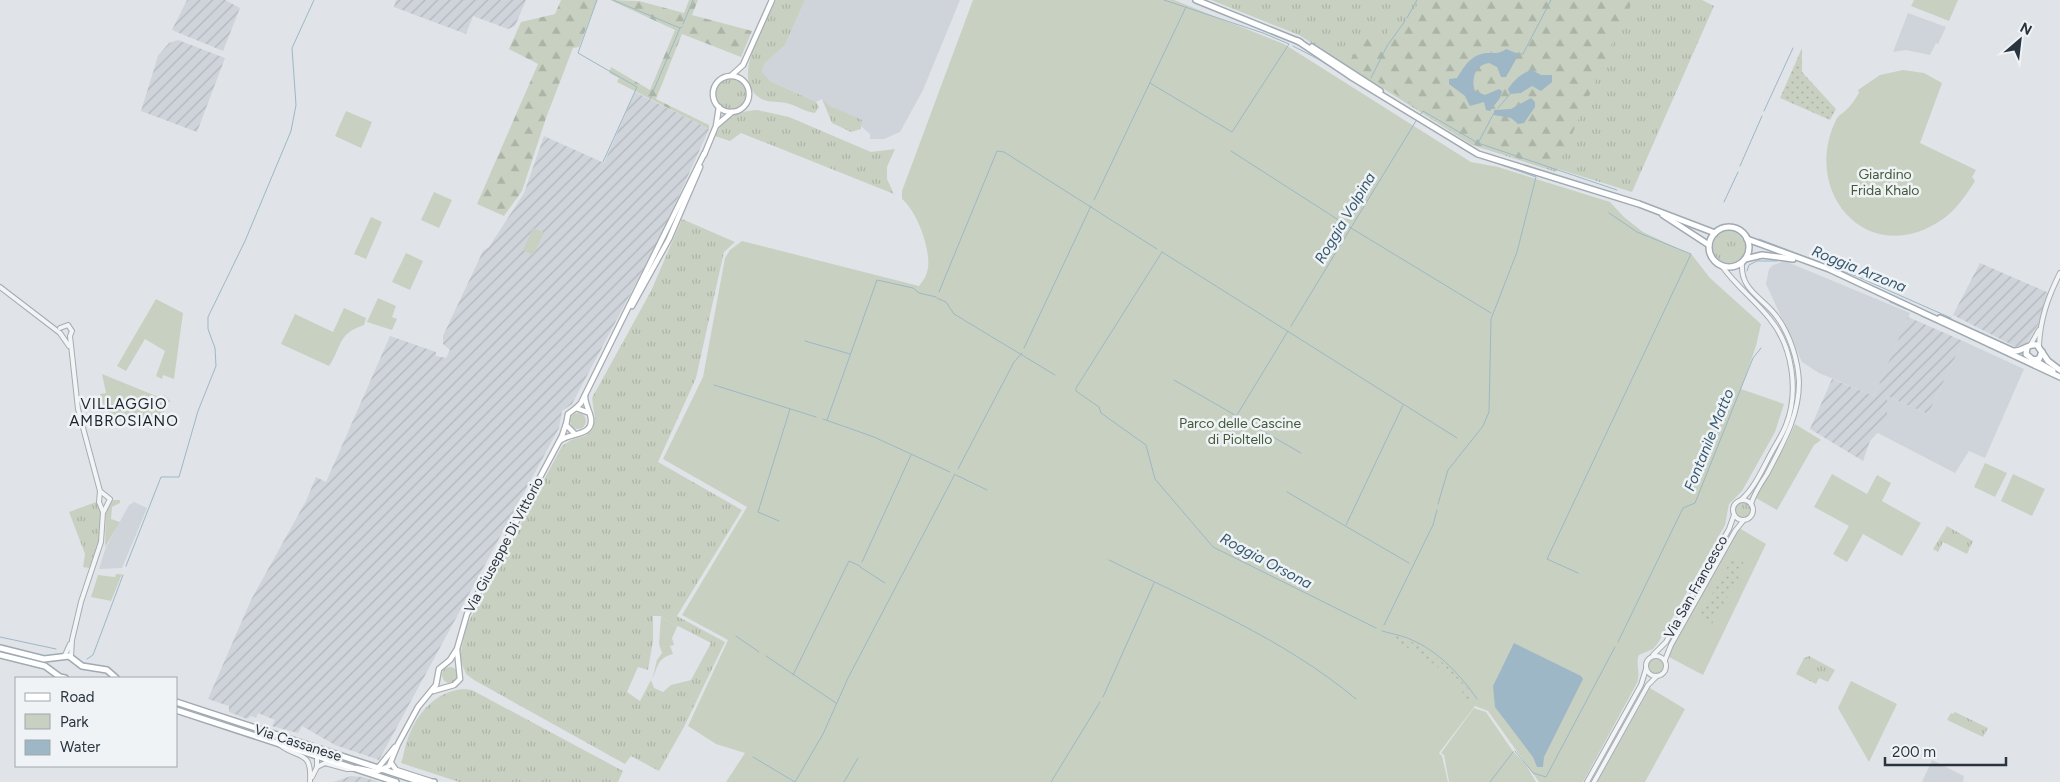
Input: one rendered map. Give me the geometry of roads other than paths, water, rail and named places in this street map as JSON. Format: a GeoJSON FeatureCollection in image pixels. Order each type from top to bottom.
{"type":"FeatureCollection","features":[{"type":"Feature","properties":{"kind":"main road"},"geometry":{"type":"LineString","coordinates":[[577,434],[569,430],[566,424],[568,414],[581,403],[716,126],[719,107],[713,97],[714,88],[721,79],[730,76],[743,65],[772,0]]}},
{"type":"Feature","properties":{"kind":"main road"},"geometry":{"type":"LineString","coordinates":[[1196,0],[1298,41],[1350,70],[1411,113],[1478,154],[1655,210],[1715,233]]}},
{"type":"Feature","properties":{"kind":"main road"},"geometry":{"type":"LineString","coordinates":[[716,126],[732,111],[742,108],[748,100],[748,89],[744,82],[743,65]]}},
{"type":"Feature","properties":{"kind":"main road"},"geometry":{"type":"LineString","coordinates":[[730,76],[744,82]]}},
{"type":"Feature","properties":{"kind":"main road"},"geometry":{"type":"LineString","coordinates":[[719,107],[732,111]]}},
{"type":"Feature","properties":{"kind":"main road"},"geometry":{"type":"LineString","coordinates":[[1655,210],[1709,245],[1713,258],[1722,266],[1732,267],[1744,261],[1769,255],[1806,261]]}},
{"type":"Feature","properties":{"kind":"main road"},"geometry":{"type":"LineString","coordinates":[[1709,245],[1715,233],[1724,228],[1733,228],[1741,232],[1747,239],[1806,261],[1929,314],[1997,349],[2060,376]]}},
{"type":"Feature","properties":{"kind":"main road"},"geometry":{"type":"LineString","coordinates":[[1744,261],[1749,249],[1747,239]]}},
{"type":"Feature","properties":{"kind":"main road"},"geometry":{"type":"LineString","coordinates":[[1929,314],[1953,322],[2011,350],[2019,351],[2029,346],[2041,349],[2050,363],[2060,370]]}},
{"type":"Feature","properties":{"kind":"main road"},"geometry":{"type":"LineString","coordinates":[[2028,358],[2029,346]]}},
{"type":"Feature","properties":{"kind":"main road"},"geometry":{"type":"LineString","coordinates":[[1997,349],[2034,360],[2060,376]]}},
{"type":"Feature","properties":{"kind":"main road"},"geometry":{"type":"LineString","coordinates":[[2034,360],[2040,358],[2041,349]]}},
{"type":"Feature","properties":{"kind":"main road"},"geometry":{"type":"LineString","coordinates":[[558,443],[568,435],[584,432],[589,427],[591,420],[587,412],[586,390]]}},
{"type":"Feature","properties":{"kind":"main road"},"geometry":{"type":"LineString","coordinates":[[576,408],[587,412]]}},
{"type":"Feature","properties":{"kind":"main road","name":"Via Giuseppe Di Vittorio"},"geometry":{"type":"LineString","coordinates":[[380,769],[398,744],[418,707],[433,690],[439,678],[439,669],[448,663],[457,649],[466,615],[558,443],[566,424]]}},
{"type":"Feature","properties":{"kind":"main road"},"geometry":{"type":"LineString","coordinates":[[0,648],[42,659],[57,658],[65,655],[71,657],[84,668],[107,670],[115,677]]}},
{"type":"Feature","properties":{"kind":"main road","name":"Via Giuseppe Di Vittorio"},"geometry":{"type":"LineString","coordinates":[[433,690],[459,682],[462,676],[457,649]]}},
{"type":"Feature","properties":{"kind":"main road"},"geometry":{"type":"LineString","coordinates":[[0,655],[45,666],[56,675],[62,677]]}},
{"type":"Feature","properties":{"kind":"main road"},"geometry":{"type":"LineString","coordinates":[[56,675],[53,667],[57,658]]}},
{"type":"Feature","properties":{"kind":"main road"},"geometry":{"type":"LineString","coordinates":[[448,663],[459,667]]}},
{"type":"Feature","properties":{"kind":"main road"},"geometry":{"type":"LineString","coordinates":[[439,678],[446,686]]}},
{"type":"Feature","properties":{"kind":"main road","name":"Via Cassanese"},"geometry":{"type":"LineString","coordinates":[[178,703],[420,782]]}},
{"type":"Feature","properties":{"kind":"main road","name":"Via Cassanese"},"geometry":{"type":"LineString","coordinates":[[178,711],[396,782]]}},
{"type":"Feature","properties":{"kind":"main road","name":"Via Giuseppe Di Vittorio"},"geometry":{"type":"LineString","coordinates":[[380,769],[391,763],[398,744]]}},
{"type":"Feature","properties":{"kind":"main road"},"geometry":{"type":"LineString","coordinates":[[313,748],[317,756],[324,754],[339,756]]}},
{"type":"Feature","properties":{"kind":"main road"},"geometry":{"type":"LineString","coordinates":[[391,763],[396,770],[432,781]]}},
{"type":"Feature","properties":{"kind":"main road"},"geometry":{"type":"LineString","coordinates":[[354,768],[376,772],[380,769],[388,780]]}},
{"type":"Feature","properties":{"kind":"main road"},"geometry":{"type":"LineString","coordinates":[[420,782],[432,781]]}},
{"type":"Feature","properties":{"kind":"street"},"geometry":{"type":"LineString","coordinates":[[1722,266],[1735,285],[1773,323],[1786,348],[1792,376],[1792,398],[1786,426],[1751,489],[1734,506],[1734,515],[1743,521],[1752,515],[1752,504],[1793,424],[1798,399],[1798,376],[1788,335],[1776,315],[1747,287],[1743,279],[1744,261]]}},
{"type":"Feature","properties":{"kind":"street"},"geometry":{"type":"LineString","coordinates":[[2041,349],[2040,328],[2045,305],[2060,273]]}},
{"type":"Feature","properties":{"kind":"street"},"geometry":{"type":"LineString","coordinates":[[0,287],[46,323],[61,333],[70,336]]}},
{"type":"Feature","properties":{"kind":"street"},"geometry":{"type":"LineString","coordinates":[[61,333],[65,325],[70,326],[72,331],[70,336],[71,350],[78,409],[100,491],[110,501],[104,506],[101,542],[82,598],[72,640],[71,657]]}},
{"type":"Feature","properties":{"kind":"street"},"geometry":{"type":"LineString","coordinates":[[2029,346],[2040,328]]}},
{"type":"Feature","properties":{"kind":"street"},"geometry":{"type":"LineString","coordinates":[[61,333],[71,350]]}},
{"type":"Feature","properties":{"kind":"street"},"geometry":{"type":"LineString","coordinates":[[102,495],[98,500],[104,506]]}},
{"type":"Feature","properties":{"kind":"street"},"geometry":{"type":"LineString","coordinates":[[1741,500],[1752,504]]}},
{"type":"Feature","properties":{"kind":"street","name":"Via San Francesco"},"geometry":{"type":"LineString","coordinates":[[1653,655],[1666,642],[1729,528],[1734,515]]}},
{"type":"Feature","properties":{"kind":"street","name":"Via San Francesco"},"geometry":{"type":"LineString","coordinates":[[1665,660],[1671,644],[1743,521]]}},
{"type":"Feature","properties":{"kind":"street"},"geometry":{"type":"LineString","coordinates":[[65,655],[72,640]]}},
{"type":"Feature","properties":{"kind":"street"},"geometry":{"type":"LineString","coordinates":[[1587,782],[1641,685],[1646,661],[1653,655],[1659,656],[1665,660],[1665,670],[1648,685],[1594,782]]}},
{"type":"Feature","properties":{"kind":"street"},"geometry":{"type":"LineString","coordinates":[[1646,668],[1650,674],[1657,676]]}},
{"type":"Feature","properties":{"kind":"street"},"geometry":{"type":"LineString","coordinates":[[279,744],[285,749],[303,755],[310,764],[310,782]]}},
{"type":"Feature","properties":{"kind":"street"},"geometry":{"type":"LineString","coordinates":[[310,764],[317,756]]}},
{"type":"Feature","properties":{"kind":"street"},"geometry":{"type":"LineString","coordinates":[[310,782],[316,767],[317,756]]}},
{"type":"Feature","properties":{"kind":"street"},"geometry":{"type":"LineString","coordinates":[[316,767],[325,763],[346,769],[354,768]]}},
{"type":"Feature","properties":{"kind":"water"},"geometry":{"type":"Polygon","coordinates":[[[1506,49],[1519,54],[1506,77],[1501,77],[1497,67],[1489,63],[1480,67],[1474,77],[1475,91],[1485,95],[1499,89],[1502,91],[1500,98],[1490,111],[1486,110],[1484,102],[1470,106],[1465,96],[1449,84],[1449,79],[1457,78],[1472,58],[1481,54],[1495,53],[1506,49]]]}},
{"type":"Feature","properties":{"kind":"water"},"geometry":{"type":"Polygon","coordinates":[[[1532,70],[1541,75],[1552,75],[1552,82],[1541,91],[1532,86],[1521,93],[1510,94],[1508,89],[1513,83],[1522,75],[1532,70]]]}},
{"type":"Feature","properties":{"kind":"water"},"geometry":{"type":"Polygon","coordinates":[[[1531,98],[1535,102],[1535,107],[1524,123],[1518,124],[1511,118],[1494,115],[1494,110],[1511,109],[1531,98]]]}},
{"type":"Feature","properties":{"kind":"water"},"geometry":{"type":"Polygon","coordinates":[[[1514,643],[1581,676],[1583,679],[1544,757],[1543,767],[1537,767],[1533,757],[1495,707],[1493,686],[1514,643]]]}},
{"type":"Feature","properties":{"kind":"waterway"},"geometry":{"type":"LineString","coordinates":[[126,566],[161,477],[179,477],[198,411],[216,366],[215,348],[208,329],[208,317],[245,241],[291,131],[296,105],[292,48],[314,0]]}},
{"type":"Feature","properties":{"kind":"waterway"},"geometry":{"type":"LineString","coordinates":[[597,0],[578,53],[637,87],[603,162]]}},
{"type":"Feature","properties":{"kind":"waterway"},"geometry":{"type":"LineString","coordinates":[[613,0],[680,28],[682,27]]}},
{"type":"Feature","properties":{"kind":"waterway"},"geometry":{"type":"LineString","coordinates":[[683,24],[693,0]]}},
{"type":"Feature","properties":{"kind":"waterway"},"geometry":{"type":"LineString","coordinates":[[1150,83],[1232,132],[1289,44],[1263,33],[1164,0]]}},
{"type":"Feature","properties":{"kind":"waterway"},"geometry":{"type":"LineString","coordinates":[[1407,18],[1417,0]]}},
{"type":"Feature","properties":{"kind":"waterway","name":"Roggia Volpina"},"geometry":{"type":"LineString","coordinates":[[1519,54],[1523,54],[1551,0]]}},
{"type":"Feature","properties":{"kind":"waterway"},"geometry":{"type":"LineString","coordinates":[[1094,200],[1186,7]]}},
{"type":"Feature","properties":{"kind":"waterway"},"geometry":{"type":"LineString","coordinates":[[1371,78],[1387,46],[1405,21]]}},
{"type":"Feature","properties":{"kind":"waterway"},"geometry":{"type":"LineString","coordinates":[[650,99],[680,28]]}},
{"type":"Feature","properties":{"kind":"waterway"},"geometry":{"type":"LineString","coordinates":[[1293,46],[1318,59],[1473,155],[1536,177],[1517,252],[1491,319],[1489,412],[1483,426],[1448,470],[1438,504]]}},
{"type":"Feature","properties":{"kind":"waterway","name":"Roggia Arzona"},"geometry":{"type":"LineString","coordinates":[[1764,111],[1793,48]]}},
{"type":"Feature","properties":{"kind":"waterway","name":"Roggia Volpina"},"geometry":{"type":"LineString","coordinates":[[1498,108],[1510,94]]}},
{"type":"Feature","properties":{"kind":"waterway","name":"Roggia Volpina"},"geometry":{"type":"LineString","coordinates":[[1420,115],[1423,111],[1478,143],[1494,113]]}},
{"type":"Feature","properties":{"kind":"waterway","name":"Roggia Arzona"},"geometry":{"type":"LineString","coordinates":[[1740,166],[1762,116]]}},
{"type":"Feature","properties":{"kind":"waterway","name":"Roggia Volpina"},"geometry":{"type":"LineString","coordinates":[[1291,326],[1416,121]]}},
{"type":"Feature","properties":{"kind":"waterway","name":"Roggia Arzona"},"geometry":{"type":"LineString","coordinates":[[1478,143],[1617,190]]}},
{"type":"Feature","properties":{"kind":"waterway"},"geometry":{"type":"LineString","coordinates":[[939,292],[997,151],[1004,152],[1157,249]]}},
{"type":"Feature","properties":{"kind":"waterway"},"geometry":{"type":"LineString","coordinates":[[1231,151],[1351,228],[1491,313]]}},
{"type":"Feature","properties":{"kind":"waterway","name":"Roggia Arzona"},"geometry":{"type":"LineString","coordinates":[[1724,202],[1738,172]]}},
{"type":"Feature","properties":{"kind":"waterway"},"geometry":{"type":"LineString","coordinates":[[1024,348],[1091,206]]}},
{"type":"Feature","properties":{"kind":"waterway"},"geometry":{"type":"LineString","coordinates":[[1578,573],[1547,559],[1691,254],[1637,232],[1609,213]]}},
{"type":"Feature","properties":{"kind":"waterway","name":"Roggia Arzona"},"geometry":{"type":"LineString","coordinates":[[1759,239],[1856,276],[1951,318]]}},
{"type":"Feature","properties":{"kind":"waterway","name":"Roggia Orsona"},"geometry":{"type":"LineString","coordinates":[[1162,252],[1076,388],[1076,391],[1099,407],[1101,413],[1146,445],[1155,479],[1213,547],[1376,628]]}},
{"type":"Feature","properties":{"kind":"waterway"},"geometry":{"type":"LineString","coordinates":[[1162,252],[1457,438]]}},
{"type":"Feature","properties":{"kind":"waterway"},"geometry":{"type":"LineString","coordinates":[[1747,271],[1749,265],[1757,261],[1777,261]]}},
{"type":"Feature","properties":{"kind":"waterway"},"geometry":{"type":"LineString","coordinates":[[827,420],[877,280],[913,288],[919,293],[936,297]]}},
{"type":"Feature","properties":{"kind":"waterway"},"geometry":{"type":"LineString","coordinates":[[937,298],[946,302],[954,314],[1055,375]]}},
{"type":"Feature","properties":{"kind":"waterway"},"geometry":{"type":"LineString","coordinates":[[1890,302],[1906,309]]}},
{"type":"Feature","properties":{"kind":"waterway"},"geometry":{"type":"LineString","coordinates":[[1921,316],[1937,323]]}},
{"type":"Feature","properties":{"kind":"waterway"},"geometry":{"type":"LineString","coordinates":[[1237,415],[1288,331]]}},
{"type":"Feature","properties":{"kind":"waterway"},"geometry":{"type":"LineString","coordinates":[[805,341],[850,354]]}},
{"type":"Feature","properties":{"kind":"waterway","name":"Fontanile Matto"},"geometry":{"type":"LineString","coordinates":[[1618,642],[1683,508],[1695,503],[1753,358],[1761,348]]}},
{"type":"Feature","properties":{"kind":"waterway"},"geometry":{"type":"LineString","coordinates":[[958,469],[1014,362],[1022,353]]}},
{"type":"Feature","properties":{"kind":"waterway"},"geometry":{"type":"LineString","coordinates":[[1174,380],[1301,453]]}},
{"type":"Feature","properties":{"kind":"waterway"},"geometry":{"type":"LineString","coordinates":[[714,385],[816,417]]}},
{"type":"Feature","properties":{"kind":"waterway"},"geometry":{"type":"LineString","coordinates":[[1346,525],[1403,405]]}},
{"type":"Feature","properties":{"kind":"waterway"},"geometry":{"type":"LineString","coordinates":[[779,521],[758,512],[790,409]]}},
{"type":"Feature","properties":{"kind":"waterway"},"geometry":{"type":"LineString","coordinates":[[823,419],[874,437],[950,472]]}},
{"type":"Feature","properties":{"kind":"waterway"},"geometry":{"type":"LineString","coordinates":[[862,562],[911,455]]}},
{"type":"Feature","properties":{"kind":"waterway"},"geometry":{"type":"LineString","coordinates":[[795,782],[823,734],[848,678],[955,474]]}},
{"type":"Feature","properties":{"kind":"waterway"},"geometry":{"type":"LineString","coordinates":[[956,475],[987,490]]}},
{"type":"Feature","properties":{"kind":"waterway"},"geometry":{"type":"LineString","coordinates":[[1287,492],[1409,563]]}},
{"type":"Feature","properties":{"kind":"waterway"},"geometry":{"type":"LineString","coordinates":[[1384,625],[1433,525],[1437,510]]}},
{"type":"Feature","properties":{"kind":"waterway"},"geometry":{"type":"LineString","coordinates":[[1109,560],[1205,606],[1268,639],[1299,657],[1356,699]]}},
{"type":"Feature","properties":{"kind":"waterway"},"geometry":{"type":"LineString","coordinates":[[793,675],[849,561],[860,566]]}},
{"type":"Feature","properties":{"kind":"waterway"},"geometry":{"type":"LineString","coordinates":[[860,567],[885,583]]}},
{"type":"Feature","properties":{"kind":"waterway"},"geometry":{"type":"LineString","coordinates":[[87,659],[93,655],[123,575]]}},
{"type":"Feature","properties":{"kind":"waterway","name":"Roggia Volpina"},"geometry":{"type":"LineString","coordinates":[[1103,697],[1154,583]]}},
{"type":"Feature","properties":{"kind":"waterway","name":"Roggia Orsona"},"geometry":{"type":"LineString","coordinates":[[1382,631],[1412,640],[1434,652],[1465,682],[1477,699]]}},
{"type":"Feature","properties":{"kind":"waterway"},"geometry":{"type":"LineString","coordinates":[[736,636],[759,652]]}},
{"type":"Feature","properties":{"kind":"waterway"},"geometry":{"type":"LineString","coordinates":[[0,637],[56,649]]}},
{"type":"Feature","properties":{"kind":"waterway","name":"Fontanile Matto"},"geometry":{"type":"LineString","coordinates":[[1515,751],[1533,773],[1546,777],[1615,647]]}},
{"type":"Feature","properties":{"kind":"waterway"},"geometry":{"type":"LineString","coordinates":[[766,656],[836,703]]}},
{"type":"Feature","properties":{"kind":"waterway","name":"Roggia Volpina"},"geometry":{"type":"LineString","coordinates":[[1051,782],[1100,702]]}},
{"type":"Feature","properties":{"kind":"waterway","name":"Roggia Orsona"},"geometry":{"type":"LineString","coordinates":[[1490,782],[1513,752]]}},
{"type":"Feature","properties":{"kind":"waterway"},"geometry":{"type":"LineString","coordinates":[[753,757],[795,782]]}},
{"type":"Feature","properties":{"kind":"waterway"},"geometry":{"type":"LineString","coordinates":[[844,782],[858,758]]}},
{"type":"Feature","properties":{"kind":"district","name":"VILLAGGIO AMBROSIANO"},"geometry":{"type":"Point","coordinates":[124,412]}},
{"type":"Feature","properties":{"kind":"park label","name":"Giardino Frida Khalo"},"geometry":{"type":"Point","coordinates":[1885,182]}},
{"type":"Feature","properties":{"kind":"park label","name":"Parco delle Cascine di Pioltello"},"geometry":{"type":"Point","coordinates":[1240,432]}}]}
